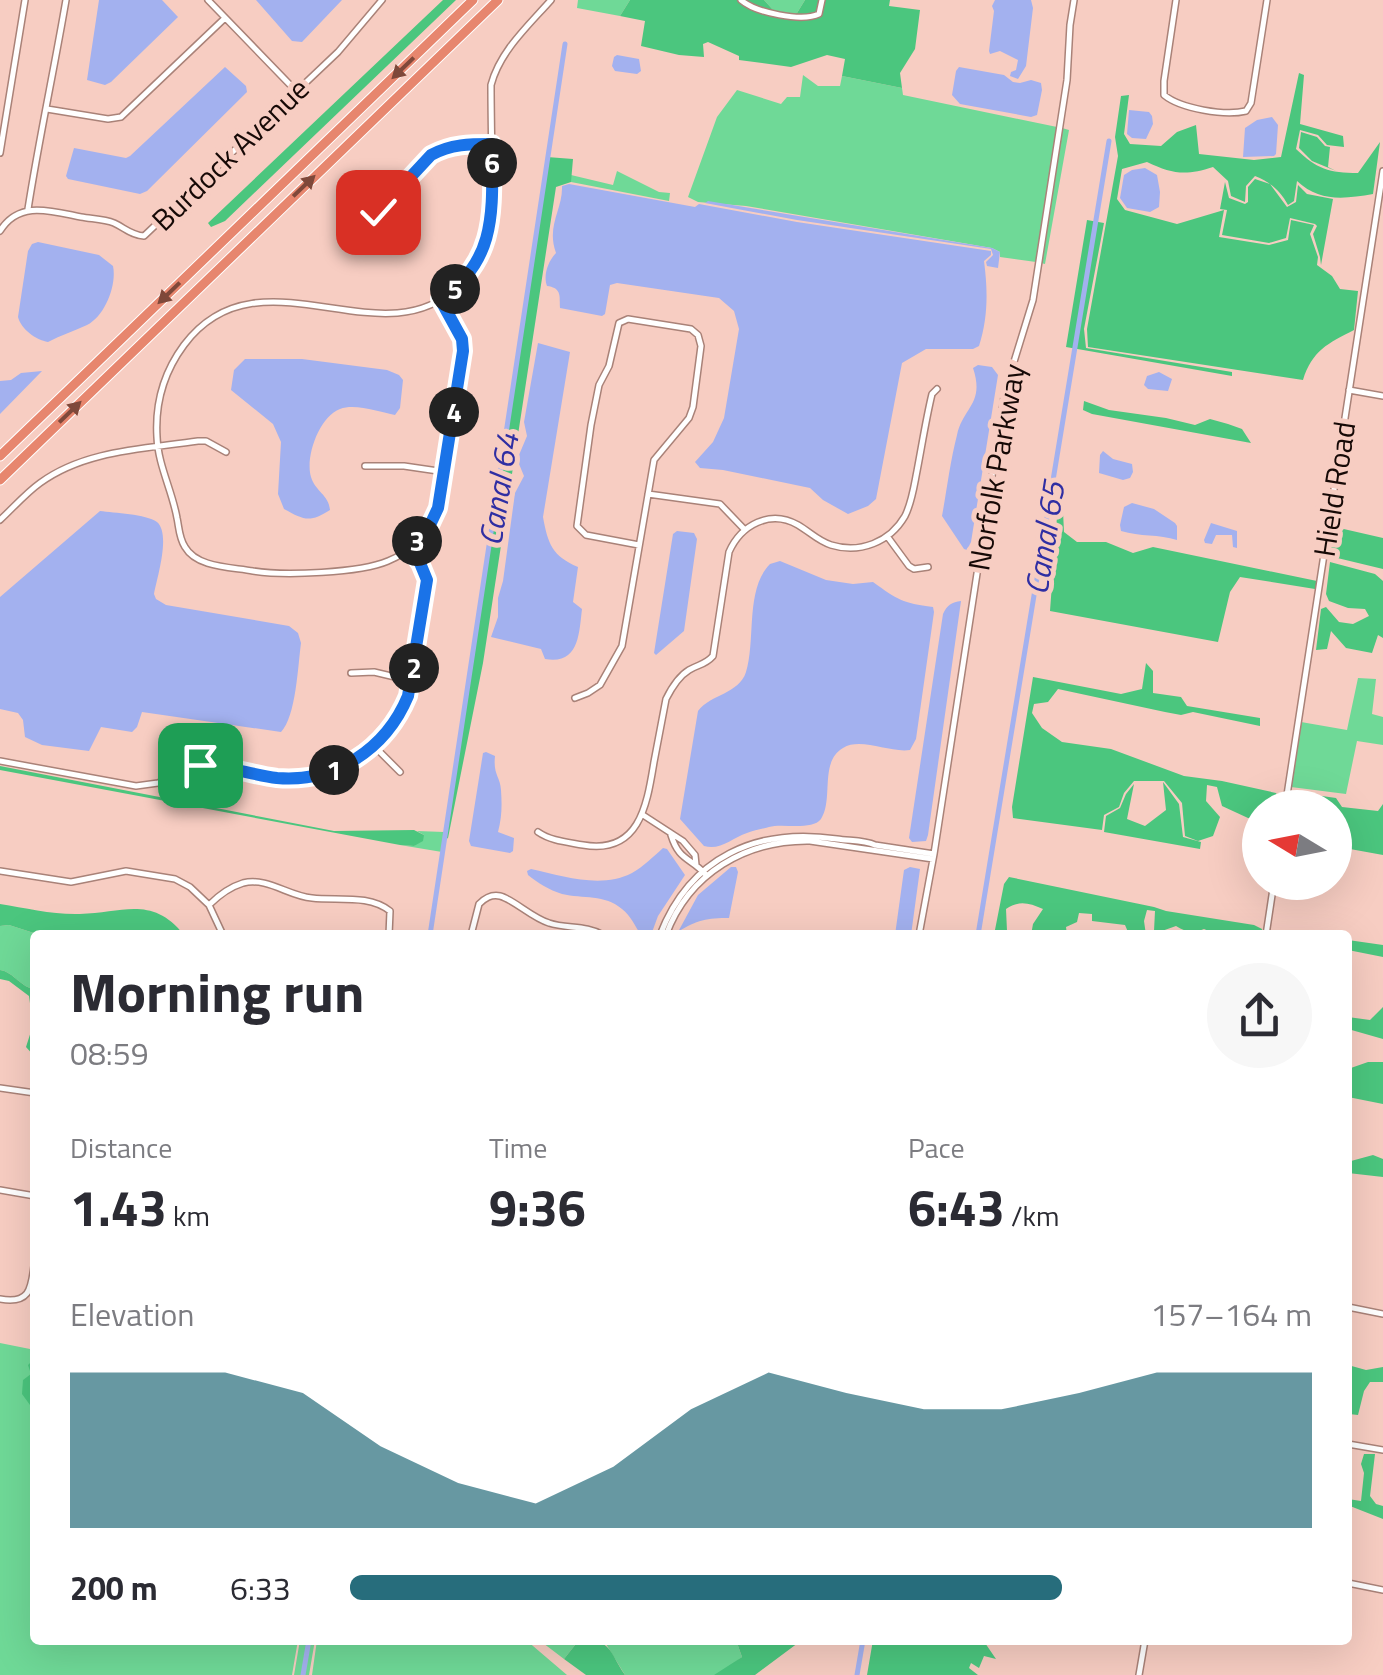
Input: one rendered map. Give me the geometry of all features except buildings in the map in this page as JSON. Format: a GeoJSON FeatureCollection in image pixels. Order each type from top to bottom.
{"type":"FeatureCollection","features":[{"type":"Feature","properties":{"kind":"highway"},"geometry":{"type":"LineString","coordinates":[[0,456],[474,0]]}},
{"type":"Feature","properties":{"kind":"highway"},"geometry":{"type":"LineString","coordinates":[[0,480],[498,0]]}},
{"type":"Feature","properties":{"kind":"street"},"geometry":{"type":"LineString","coordinates":[[0,153],[24,0]]}},
{"type":"Feature","properties":{"kind":"street"},"geometry":{"type":"LineString","coordinates":[[0,232],[5,223],[28,209],[66,0]]}},
{"type":"Feature","properties":{"kind":"street"},"geometry":{"type":"LineString","coordinates":[[208,0],[296,92]]}},
{"type":"Feature","properties":{"kind":"street","name":"Burdock Avenue"},"geometry":{"type":"LineString","coordinates":[[28,209],[112,222],[134,236],[144,236],[338,52],[382,0]]}},
{"type":"Feature","properties":{"kind":"street"},"geometry":{"type":"LineString","coordinates":[[440,299],[462,339],[463,351],[438,508],[430,525],[409,549],[384,563],[354,570],[263,573],[193,556],[181,538],[158,447],[158,408],[168,371],[206,322],[232,307],[256,302],[389,313],[416,309],[454,289],[472,269],[488,238],[492,207],[491,85],[495,70],[551,0]]}},
{"type":"Feature","properties":{"kind":"street"},"geometry":{"type":"LineString","coordinates":[[742,0],[761,10],[805,18],[819,14],[822,0]]}},
{"type":"Feature","properties":{"kind":"street","name":"Norfolk Parkway"},"geometry":{"type":"LineString","coordinates":[[921,930],[1005,392],[1033,300],[1074,0]]}},
{"type":"Feature","properties":{"kind":"street"},"geometry":{"type":"LineString","coordinates":[[1176,0],[1164,95],[1175,104],[1234,114],[1246,111],[1252,104],[1267,0]]}},
{"type":"Feature","properties":{"kind":"street"},"geometry":{"type":"LineString","coordinates":[[47,109],[108,120],[122,117],[225,18]]}},
{"type":"Feature","properties":{"kind":"street"},"geometry":{"type":"LineString","coordinates":[[354,216],[378,212],[422,164],[442,149],[460,144],[492,144]]}},
{"type":"Feature","properties":{"kind":"street","name":"Hield Road"},"geometry":{"type":"LineString","coordinates":[[1288,790],[1383,172]]}},
{"type":"Feature","properties":{"kind":"street"},"geometry":{"type":"LineString","coordinates":[[1374,232],[1383,233]]}},
{"type":"Feature","properties":{"kind":"street"},"geometry":{"type":"LineString","coordinates":[[575,698],[600,684],[622,646],[654,460],[689,418],[693,407],[701,346],[698,336],[691,329],[628,320],[619,323],[609,366],[599,385],[577,516],[578,526],[586,535],[639,545]]}},
{"type":"Feature","properties":{"kind":"street"},"geometry":{"type":"LineString","coordinates":[[538,832],[547,838],[594,847],[607,846],[634,830],[648,796],[670,690],[686,672],[704,665],[713,656],[728,552],[744,529],[758,521],[794,522],[818,539],[847,548],[870,545],[887,536],[908,511],[932,394],[937,389]]}},
{"type":"Feature","properties":{"kind":"street"},"geometry":{"type":"LineString","coordinates":[[1350,390],[1383,396]]}},
{"type":"Feature","properties":{"kind":"street"},"geometry":{"type":"LineString","coordinates":[[0,520],[37,485],[70,465],[91,458],[206,441],[226,452]]}},
{"type":"Feature","properties":{"kind":"street"},"geometry":{"type":"LineString","coordinates":[[366,466],[444,472]]}},
{"type":"Feature","properties":{"kind":"street"},"geometry":{"type":"LineString","coordinates":[[648,494],[720,504],[744,529]]}},
{"type":"Feature","properties":{"kind":"street"},"geometry":{"type":"LineString","coordinates":[[887,536],[909,566],[928,567]]}},
{"type":"Feature","properties":{"kind":"street"},"geometry":{"type":"LineString","coordinates":[[0,761],[147,786],[200,765],[305,778],[356,760],[388,731],[402,710],[412,681],[427,580],[409,549]]}},
{"type":"Feature","properties":{"kind":"street"},"geometry":{"type":"LineString","coordinates":[[350,674],[374,672],[412,681]]}},
{"type":"Feature","properties":{"kind":"street"},"geometry":{"type":"LineString","coordinates":[[374,746],[400,772]]}},
{"type":"Feature","properties":{"kind":"street"},"geometry":{"type":"LineString","coordinates":[[642,815],[684,840],[695,855],[696,865]]}},
{"type":"Feature","properties":{"kind":"street"},"geometry":{"type":"LineString","coordinates":[[671,834],[676,850],[705,874]]}},
{"type":"Feature","properties":{"kind":"street"},"geometry":{"type":"LineString","coordinates":[[666,930],[705,874],[751,849],[792,841],[934,856]]}},
{"type":"Feature","properties":{"kind":"street"},"geometry":{"type":"LineString","coordinates":[[681,855],[690,848]]}},
{"type":"Feature","properties":{"kind":"street"},"geometry":{"type":"LineString","coordinates":[[0,872],[71,882],[126,870],[175,879],[190,886],[209,905],[221,930]]}},
{"type":"Feature","properties":{"kind":"street"},"geometry":{"type":"LineString","coordinates":[[209,905],[242,883],[264,882],[311,898],[382,904],[390,911],[389,930]]}},
{"type":"Feature","properties":{"kind":"street"},"geometry":{"type":"LineString","coordinates":[[472,930],[479,904],[498,895],[550,924],[593,930]]}},
{"type":"Feature","properties":{"kind":"street"},"geometry":{"type":"LineString","coordinates":[[1267,930],[1271,900]]}},
{"type":"Feature","properties":{"kind":"street"},"geometry":{"type":"LineString","coordinates":[[0,1088],[30,1091]]}},
{"type":"Feature","properties":{"kind":"street"},"geometry":{"type":"LineString","coordinates":[[0,1190],[30,1195]]}},
{"type":"Feature","properties":{"kind":"street"},"geometry":{"type":"LineString","coordinates":[[0,1299],[22,1299],[30,1292]]}},
{"type":"Feature","properties":{"kind":"street"},"geometry":{"type":"LineString","coordinates":[[1352,1308],[1383,1314]]}},
{"type":"Feature","properties":{"kind":"street"},"geometry":{"type":"LineString","coordinates":[[1352,1445],[1383,1450]]}},
{"type":"Feature","properties":{"kind":"street"},"geometry":{"type":"LineString","coordinates":[[1352,1584],[1383,1590]]}},
{"type":"Feature","properties":{"kind":"street"},"geometry":{"type":"LineString","coordinates":[[1139,1675],[1144,1645]]}},
{"type":"Feature","properties":{"kind":"green space"},"geometry":{"type":"Polygon","coordinates":[[[443,0],[456,0],[225,221],[211,227],[208,223],[443,0]]]}},
{"type":"Feature","properties":{"kind":"green space"},"geometry":{"type":"Polygon","coordinates":[[[578,0],[630,0],[620,16],[577,8],[578,0]]]}},
{"type":"Feature","properties":{"kind":"green space"},"geometry":{"type":"Polygon","coordinates":[[[630,0],[764,0],[785,17],[797,13],[805,0],[890,0],[889,6],[920,10],[915,49],[900,73],[902,88],[842,76],[845,59],[827,55],[791,67],[739,60],[739,56],[708,42],[703,44],[704,57],[641,46],[645,21],[620,16],[630,0]]]}},
{"type":"Feature","properties":{"kind":"green space"},"geometry":{"type":"Polygon","coordinates":[[[764,0],[805,0],[797,13],[785,17],[764,0]]]}},
{"type":"Feature","properties":{"kind":"green space"},"geometry":{"type":"Polygon","coordinates":[[[1299,73],[1304,75],[1300,124],[1343,136],[1344,147],[1327,145],[1318,135],[1300,130],[1296,149],[1324,168],[1358,173],[1380,142],[1373,194],[1323,196],[1297,181],[1294,201],[1288,205],[1274,187],[1255,176],[1246,186],[1245,202],[1231,196],[1228,181],[1213,167],[1179,172],[1147,162],[1122,169],[1117,199],[1125,210],[1177,224],[1224,210],[1219,237],[1269,245],[1288,240],[1291,220],[1314,225],[1310,234],[1317,265],[1332,276],[1340,289],[1358,291],[1354,330],[1322,349],[1303,380],[1088,347],[1087,329],[1118,156],[1115,137],[1121,96],[1129,95],[1124,134],[1130,144],[1161,146],[1177,132],[1196,125],[1199,154],[1254,160],[1281,157],[1299,73]]]}},
{"type":"Feature","properties":{"kind":"green space"},"geometry":{"type":"Polygon","coordinates":[[[803,75],[818,86],[840,86],[842,76],[902,88],[903,95],[1057,127],[1036,262],[1000,257],[1000,252],[992,248],[746,206],[698,202],[688,197],[717,117],[737,90],[781,104],[787,97],[800,97],[803,75]]]}},
{"type":"Feature","properties":{"kind":"green space"},"geometry":{"type":"Polygon","coordinates":[[[1062,128],[1069,130],[1045,264],[1041,263],[1062,128]]]}},
{"type":"Feature","properties":{"kind":"green space"},"geometry":{"type":"Polygon","coordinates":[[[1301,132],[1330,147],[1328,167],[1336,171],[1312,161],[1299,148],[1301,132]]]}},
{"type":"Feature","properties":{"kind":"green space"},"geometry":{"type":"Polygon","coordinates":[[[547,157],[573,159],[571,182],[556,187],[483,663],[448,838],[444,840],[473,663],[547,157]]]}},
{"type":"Feature","properties":{"kind":"green space"},"geometry":{"type":"Polygon","coordinates":[[[617,171],[659,192],[670,193],[669,201],[571,182],[571,175],[613,185],[617,171]]]}},
{"type":"Feature","properties":{"kind":"green space"},"geometry":{"type":"Polygon","coordinates":[[[1255,179],[1270,184],[1287,207],[1296,202],[1298,185],[1307,194],[1333,199],[1321,265],[1313,234],[1315,224],[1290,218],[1286,238],[1269,243],[1222,235],[1227,210],[1220,209],[1225,182],[1229,198],[1245,204],[1248,187],[1255,179]]]}},
{"type":"Feature","properties":{"kind":"green space"},"geometry":{"type":"Polygon","coordinates":[[[1087,220],[1104,223],[1084,329],[1086,348],[1232,372],[1232,376],[1066,347],[1087,220]]]}},
{"type":"Feature","properties":{"kind":"green space"},"geometry":{"type":"Polygon","coordinates":[[[1084,401],[1109,410],[1195,425],[1210,419],[1242,429],[1251,443],[1092,414],[1083,410],[1084,401]]]}},
{"type":"Feature","properties":{"kind":"green space"},"geometry":{"type":"Polygon","coordinates":[[[1058,503],[1063,511],[1064,532],[1077,542],[1106,542],[1133,553],[1153,547],[1317,581],[1315,589],[1240,577],[1230,592],[1218,642],[1050,611],[1058,503]]]}},
{"type":"Feature","properties":{"kind":"green space"},"geometry":{"type":"Polygon","coordinates":[[[1335,527],[1383,538],[1383,569],[1329,556],[1335,527]]]}},
{"type":"Feature","properties":{"kind":"green space"},"geometry":{"type":"Polygon","coordinates":[[[1330,562],[1375,574],[1383,581],[1383,638],[1378,635],[1372,653],[1346,648],[1331,631],[1327,649],[1316,650],[1321,609],[1326,607],[1339,622],[1353,624],[1369,616],[1365,609],[1329,601],[1326,594],[1330,562]]]}},
{"type":"Feature","properties":{"kind":"green space"},"geometry":{"type":"Polygon","coordinates":[[[1146,663],[1153,671],[1153,693],[1181,697],[1187,706],[1260,718],[1260,726],[1193,712],[1181,715],[1058,689],[1048,702],[1034,704],[1032,713],[1042,728],[1062,742],[1111,749],[1184,776],[1262,790],[1242,790],[1242,815],[1222,806],[1217,787],[1207,785],[1206,801],[1220,817],[1213,836],[1198,841],[1185,836],[1182,803],[1164,781],[1134,781],[1119,807],[1104,815],[1102,830],[1013,818],[1033,677],[1121,694],[1142,689],[1146,663]]]}},
{"type":"Feature","properties":{"kind":"green space"},"geometry":{"type":"Polygon","coordinates":[[[1358,678],[1376,679],[1372,714],[1383,717],[1383,745],[1357,741],[1347,790],[1291,787],[1301,722],[1347,730],[1358,678]]]}},
{"type":"Feature","properties":{"kind":"green space"},"geometry":{"type":"Polygon","coordinates":[[[0,766],[334,831],[414,830],[424,835],[423,841],[414,846],[400,845],[0,770],[0,766]]]}},
{"type":"Feature","properties":{"kind":"green space"},"geometry":{"type":"Polygon","coordinates":[[[1163,782],[1179,804],[1183,837],[1201,842],[1200,849],[1104,832],[1106,816],[1120,808],[1134,784],[1127,819],[1145,826],[1166,810],[1163,782]]]}},
{"type":"Feature","properties":{"kind":"green space"},"geometry":{"type":"Polygon","coordinates":[[[1383,804],[1383,855],[1352,849],[1352,808],[1378,811],[1383,804]]]}},
{"type":"Feature","properties":{"kind":"green space"},"geometry":{"type":"Polygon","coordinates":[[[417,831],[444,832],[442,852],[400,845],[414,846],[424,835],[417,831]]]}},
{"type":"Feature","properties":{"kind":"green space"},"geometry":{"type":"Polygon","coordinates":[[[1009,877],[1166,911],[1254,925],[1262,930],[1185,930],[1176,926],[1154,930],[1155,911],[1147,910],[1145,930],[1127,930],[1125,925],[1092,921],[1092,914],[1079,913],[1077,922],[1066,930],[1032,930],[1043,909],[1024,903],[1006,909],[1007,930],[995,930],[1004,884],[1009,877]]]}},
{"type":"Feature","properties":{"kind":"green space"},"geometry":{"type":"Polygon","coordinates":[[[0,904],[70,914],[136,909],[160,915],[179,930],[30,932],[0,926],[0,904]]]}},
{"type":"Feature","properties":{"kind":"green space"},"geometry":{"type":"Polygon","coordinates":[[[0,926],[30,932],[30,987],[0,970],[0,926]]]}},
{"type":"Feature","properties":{"kind":"green space"},"geometry":{"type":"Polygon","coordinates":[[[1352,941],[1383,945],[1383,957],[1352,951],[1352,941]]]}},
{"type":"Feature","properties":{"kind":"green space"},"geometry":{"type":"Polygon","coordinates":[[[0,970],[30,987],[30,1003],[29,996],[0,979],[0,970]]]}},
{"type":"Feature","properties":{"kind":"green space"},"geometry":{"type":"Polygon","coordinates":[[[1383,1007],[1383,1039],[1352,1030],[1352,1018],[1370,1020],[1383,1007]]]}},
{"type":"Feature","properties":{"kind":"green space"},"geometry":{"type":"Polygon","coordinates":[[[1383,1062],[1383,1104],[1352,1098],[1352,1068],[1383,1062]]]}},
{"type":"Feature","properties":{"kind":"green space"},"geometry":{"type":"Polygon","coordinates":[[[1373,1155],[1383,1159],[1383,1177],[1352,1173],[1352,1161],[1373,1155]]]}},
{"type":"Feature","properties":{"kind":"green space"},"geometry":{"type":"Polygon","coordinates":[[[0,1343],[30,1349],[30,1645],[297,1645],[292,1675],[0,1675],[0,1343]]]}},
{"type":"Feature","properties":{"kind":"green space"},"geometry":{"type":"Polygon","coordinates":[[[1352,1366],[1366,1370],[1383,1367],[1383,1382],[1370,1382],[1358,1415],[1352,1414],[1352,1366]]]}},
{"type":"Feature","properties":{"kind":"green space"},"geometry":{"type":"Polygon","coordinates":[[[30,1375],[30,1405],[22,1394],[23,1380],[30,1375]]]}},
{"type":"Feature","properties":{"kind":"green space"},"geometry":{"type":"Polygon","coordinates":[[[1364,1454],[1375,1454],[1370,1496],[1383,1506],[1383,1519],[1352,1507],[1352,1500],[1361,1501],[1364,1454]]]}},
{"type":"Feature","properties":{"kind":"green space"},"geometry":{"type":"Polygon","coordinates":[[[299,1645],[314,1645],[309,1675],[294,1675],[299,1645]]]}},
{"type":"Feature","properties":{"kind":"green space"},"geometry":{"type":"Polygon","coordinates":[[[316,1645],[532,1645],[567,1675],[312,1675],[316,1645]]]}},
{"type":"Feature","properties":{"kind":"green space"},"geometry":{"type":"Polygon","coordinates":[[[546,1645],[575,1645],[564,1659],[546,1645]]]}},
{"type":"Feature","properties":{"kind":"green space"},"geometry":{"type":"Polygon","coordinates":[[[575,1645],[605,1645],[625,1675],[586,1675],[564,1659],[575,1645]]]}},
{"type":"Feature","properties":{"kind":"green space"},"geometry":{"type":"Polygon","coordinates":[[[607,1645],[738,1645],[742,1657],[718,1675],[625,1675],[607,1645]]]}},
{"type":"Feature","properties":{"kind":"green space"},"geometry":{"type":"Polygon","coordinates":[[[738,1645],[795,1645],[755,1675],[714,1675],[742,1657],[738,1645]]]}},
{"type":"Feature","properties":{"kind":"green space"},"geometry":{"type":"Polygon","coordinates":[[[872,1645],[986,1645],[996,1659],[984,1656],[979,1668],[971,1663],[969,1668],[978,1675],[867,1675],[872,1645]]]}},
{"type":"Feature","properties":{"kind":"water"},"geometry":{"type":"Polygon","coordinates":[[[99,0],[162,0],[178,17],[105,85],[87,80],[99,0]]]}},
{"type":"Feature","properties":{"kind":"water"},"geometry":{"type":"Polygon","coordinates":[[[256,0],[342,0],[302,42],[292,41],[256,0]]]}},
{"type":"Feature","properties":{"kind":"water"},"geometry":{"type":"Polygon","coordinates":[[[995,0],[1031,0],[1026,66],[1018,79],[1010,76],[1018,60],[1000,51],[989,51],[995,0]]]}},
{"type":"Feature","properties":{"kind":"water"},"geometry":{"type":"Polygon","coordinates":[[[617,55],[639,59],[641,71],[615,71],[612,66],[617,55]]]}},
{"type":"Feature","properties":{"kind":"water"},"geometry":{"type":"Polygon","coordinates":[[[225,67],[246,86],[247,92],[147,191],[140,194],[68,179],[74,148],[130,156],[225,67]]]}},
{"type":"Feature","properties":{"kind":"water"},"geometry":{"type":"Polygon","coordinates":[[[959,67],[1004,75],[1013,82],[1041,83],[1037,115],[960,104],[952,95],[959,67]]]}},
{"type":"Feature","properties":{"kind":"water"},"geometry":{"type":"Polygon","coordinates":[[[1129,110],[1149,112],[1152,116],[1146,139],[1127,134],[1129,110]]]}},
{"type":"Feature","properties":{"kind":"water"},"geometry":{"type":"Polygon","coordinates":[[[1272,117],[1278,125],[1276,154],[1243,157],[1245,128],[1272,117]]]}},
{"type":"Feature","properties":{"kind":"water"},"geometry":{"type":"Polygon","coordinates":[[[1145,168],[1157,175],[1160,192],[1159,207],[1150,212],[1127,208],[1120,198],[1124,175],[1145,168]]]}},
{"type":"Feature","properties":{"kind":"water"},"geometry":{"type":"Polygon","coordinates":[[[569,184],[991,251],[984,261],[986,304],[979,346],[926,349],[902,363],[876,499],[868,506],[848,514],[810,488],[700,468],[695,462],[713,442],[724,418],[739,329],[734,311],[719,298],[617,283],[610,285],[602,316],[560,308],[558,291],[547,286],[546,278],[556,253],[553,234],[562,186],[569,184]]]}},
{"type":"Feature","properties":{"kind":"water"},"geometry":{"type":"Polygon","coordinates":[[[705,203],[992,248],[1000,252],[998,268],[987,266],[993,255],[991,249],[797,220],[705,203]]]}},
{"type":"Feature","properties":{"kind":"water"},"geometry":{"type":"Polygon","coordinates":[[[38,242],[99,255],[113,266],[114,274],[99,315],[87,325],[48,342],[30,333],[18,317],[28,251],[38,242]]]}},
{"type":"Feature","properties":{"kind":"water"},"geometry":{"type":"Polygon","coordinates":[[[538,343],[570,352],[543,517],[553,548],[578,567],[573,602],[582,609],[575,646],[556,660],[545,659],[541,649],[491,637],[498,617],[515,493],[524,476],[519,455],[527,436],[524,422],[538,343]]]}},
{"type":"Feature","properties":{"kind":"water"},"geometry":{"type":"Polygon","coordinates":[[[245,359],[302,359],[387,370],[403,380],[400,408],[395,415],[346,407],[332,413],[320,429],[310,469],[313,482],[330,510],[317,517],[297,516],[284,509],[278,494],[281,442],[273,424],[231,390],[234,370],[245,359]]]}},
{"type":"Feature","properties":{"kind":"water"},"geometry":{"type":"Polygon","coordinates":[[[992,367],[998,375],[967,550],[942,516],[957,435],[975,398],[973,368],[992,367]]]}},
{"type":"Feature","properties":{"kind":"water"},"geometry":{"type":"Polygon","coordinates":[[[42,371],[0,414],[0,381],[42,371]]]}},
{"type":"Feature","properties":{"kind":"water"},"geometry":{"type":"Polygon","coordinates":[[[1159,372],[1172,379],[1168,391],[1144,385],[1147,376],[1159,372]]]}},
{"type":"Feature","properties":{"kind":"water"},"geometry":{"type":"Polygon","coordinates":[[[1103,451],[1113,459],[1132,464],[1130,478],[1123,480],[1099,473],[1103,451]]]}},
{"type":"Feature","properties":{"kind":"water"},"geometry":{"type":"Polygon","coordinates":[[[1132,503],[1154,509],[1175,523],[1177,540],[1121,531],[1124,507],[1132,503]]]}},
{"type":"Feature","properties":{"kind":"water"},"geometry":{"type":"Polygon","coordinates":[[[100,511],[145,517],[161,528],[163,546],[156,599],[166,605],[289,626],[298,633],[301,643],[296,690],[281,732],[142,712],[132,732],[101,727],[89,751],[42,745],[25,737],[18,713],[0,709],[0,597],[100,511]]]}},
{"type":"Feature","properties":{"kind":"water"},"geometry":{"type":"Polygon","coordinates":[[[1211,523],[1237,531],[1237,548],[1233,547],[1232,535],[1216,535],[1212,544],[1205,543],[1211,523]]]}},
{"type":"Feature","properties":{"kind":"water"},"geometry":{"type":"Polygon","coordinates":[[[694,533],[697,539],[684,631],[656,655],[673,534],[694,533]]]}},
{"type":"Feature","properties":{"kind":"water"},"geometry":{"type":"Polygon","coordinates":[[[780,561],[826,580],[873,582],[901,600],[933,607],[916,739],[910,750],[858,744],[843,748],[831,762],[825,811],[817,823],[769,827],[721,845],[704,846],[680,819],[698,711],[731,690],[746,672],[757,587],[770,564],[780,561]]]}},
{"type":"Feature","properties":{"kind":"water"},"geometry":{"type":"Polygon","coordinates":[[[961,601],[928,835],[926,841],[912,842],[909,838],[943,614],[950,604],[961,601]]]}},
{"type":"Feature","properties":{"kind":"water"},"geometry":{"type":"Polygon","coordinates":[[[486,752],[495,756],[501,795],[498,832],[514,838],[510,853],[471,846],[469,841],[486,752]]]}},
{"type":"Feature","properties":{"kind":"water"},"geometry":{"type":"Polygon","coordinates":[[[663,848],[685,875],[653,930],[638,930],[615,904],[557,892],[536,881],[527,871],[608,880],[644,865],[663,848]]]}},
{"type":"Feature","properties":{"kind":"water"},"geometry":{"type":"Polygon","coordinates":[[[736,867],[729,918],[702,921],[679,930],[698,895],[736,867]]]}},
{"type":"Feature","properties":{"kind":"water"},"geometry":{"type":"Polygon","coordinates":[[[920,869],[912,930],[896,930],[904,870],[920,869]]]}},
{"type":"Feature","properties":{"kind":"waterway","name":"Canal 64"},"geometry":{"type":"LineString","coordinates":[[431,930],[565,44]]}},
{"type":"Feature","properties":{"kind":"waterway","name":"Canal 65"},"geometry":{"type":"LineString","coordinates":[[979,930],[1109,141]]}},
{"type":"Feature","properties":{"kind":"waterway","name":"Canal 64"},"geometry":{"type":"LineString","coordinates":[[303,1675],[308,1645]]}},
{"type":"Feature","properties":{"kind":"waterway","name":"Canal 65"},"geometry":{"type":"LineString","coordinates":[[857,1675],[862,1645]]}},
{"type":"Feature","properties":{"kind":"route"},"geometry":{"type":"LineString","coordinates":[[200,765],[274,777],[322,774],[356,760],[374,746],[388,731],[408,696],[427,588],[425,573],[409,549],[430,525],[438,508],[463,351],[462,339],[440,299],[472,269],[488,238],[492,144],[460,144],[431,155],[378,212]]}}]}
